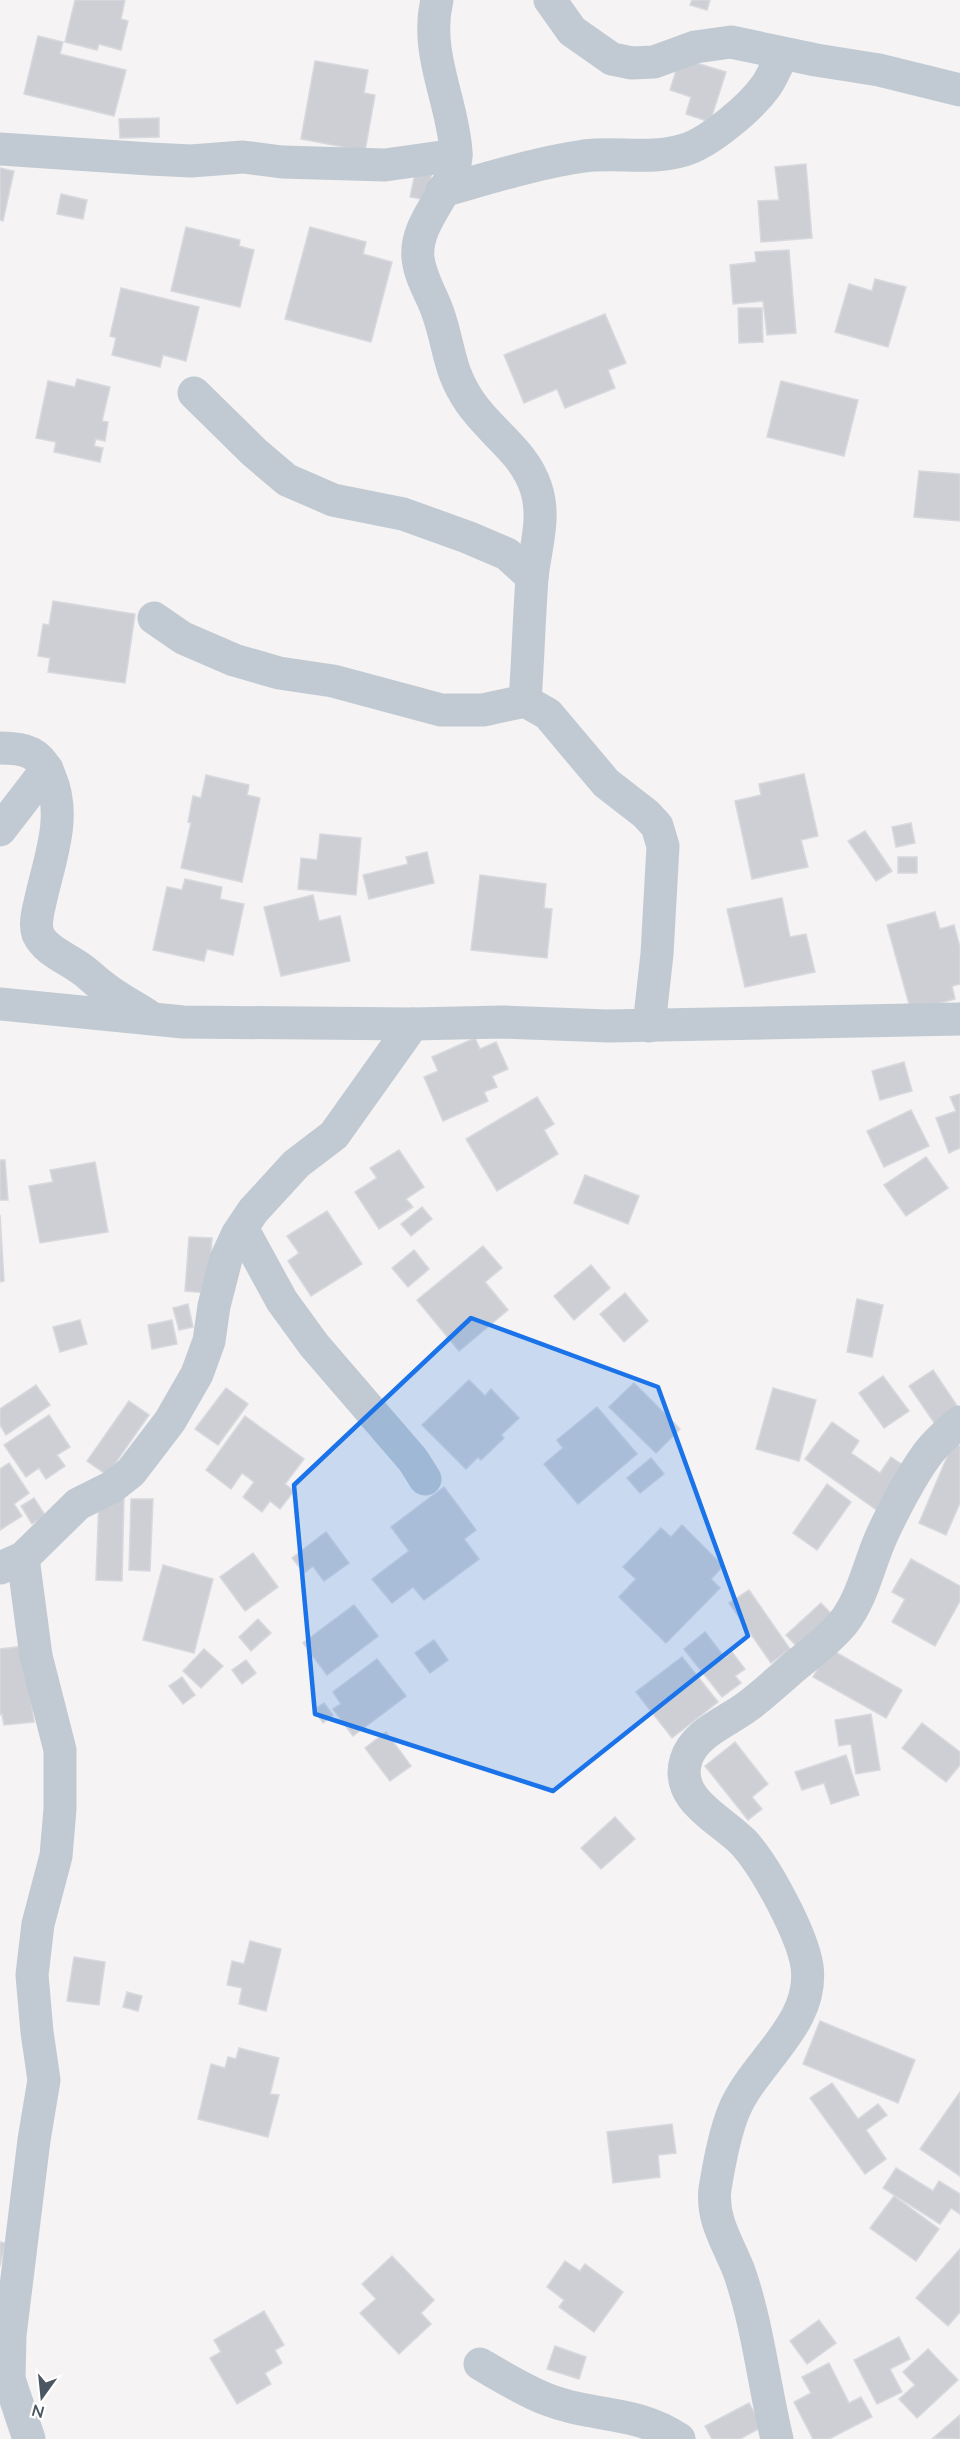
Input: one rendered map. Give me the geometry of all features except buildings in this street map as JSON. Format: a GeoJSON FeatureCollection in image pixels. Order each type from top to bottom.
{"type":"FeatureCollection","features":[{"type":"Feature","properties":{"kind":"street"},"geometry":{"type":"LineString","coordinates":[[437,0],[434,10],[437,56],[456,155],[453,170],[422,232],[418,256],[423,280],[438,314],[454,376],[472,404],[526,464],[537,489],[541,519],[532,577],[525,701]]}},
{"type":"Feature","properties":{"kind":"street"},"geometry":{"type":"LineString","coordinates":[[550,0],[572,31],[612,59],[632,63],[654,62],[695,47],[731,42],[783,54],[879,70],[960,90]]}},
{"type":"Feature","properties":{"kind":"street"},"geometry":{"type":"LineString","coordinates":[[442,191],[544,164],[587,156],[640,156],[685,150],[717,133],[741,112],[766,86],[783,54]]}},
{"type":"Feature","properties":{"kind":"street"},"geometry":{"type":"LineString","coordinates":[[0,148],[191,161],[243,157],[282,162],[385,165],[456,155]]}},
{"type":"Feature","properties":{"kind":"street"},"geometry":{"type":"LineString","coordinates":[[194,393],[254,452],[287,480],[333,500],[403,514],[467,537],[507,554],[532,577]]}},
{"type":"Feature","properties":{"kind":"street"},"geometry":{"type":"LineString","coordinates":[[154,618],[183,638],[234,660],[279,673],[333,681],[441,710],[483,710],[525,701],[548,714],[606,783],[646,814],[657,826],[663,846],[657,954],[649,1026]]}},
{"type":"Feature","properties":{"kind":"street"},"geometry":{"type":"LineString","coordinates":[[0,748],[35,753],[47,769],[56,791],[58,807],[55,841],[37,917],[38,933],[50,949],[80,968],[106,990],[154,1019]]}},
{"type":"Feature","properties":{"kind":"street"},"geometry":{"type":"LineString","coordinates":[[0,830],[47,769]]}},
{"type":"Feature","properties":{"kind":"street"},"geometry":{"type":"LineString","coordinates":[[0,1004],[183,1022],[413,1024],[502,1022],[649,1026],[960,1019]]}},
{"type":"Feature","properties":{"kind":"street"},"geometry":{"type":"LineString","coordinates":[[29,2439],[9,2379],[10,2335],[34,2140],[44,2080],[32,1975],[38,1924],[56,1856],[60,1809],[60,1750],[11,1563],[78,1504],[112,1487],[131,1472],[170,1421],[197,1374],[209,1341],[214,1306],[226,1259],[242,1228],[253,1211],[296,1164],[334,1135],[413,1024]]}},
{"type":"Feature","properties":{"kind":"street"},"geometry":{"type":"LineString","coordinates":[[242,1228],[282,1301],[314,1345],[413,1460],[425,1479]]}},
{"type":"Feature","properties":{"kind":"street"},"geometry":{"type":"LineString","coordinates":[[777,2439],[756,2335],[739,2273],[719,2228],[715,2193],[720,2161],[733,2112],[757,2070],[797,2019],[807,1991],[807,1964],[794,1926],[768,1877],[744,1844],[696,1803],[683,1778],[686,1760],[694,1742],[748,1707],[829,1638],[845,1620],[861,1591],[882,1535],[926,1456],[960,1422]]}},
{"type":"Feature","properties":{"kind":"street"},"geometry":{"type":"LineString","coordinates":[[480,2364],[547,2399],[586,2410],[635,2418],[657,2425],[679,2439]]}},
{"type":"Feature","properties":{"kind":"highlighted area"},"geometry":{"type":"Polygon","coordinates":[[[471,1318],[658,1387],[748,1636],[553,1791],[315,1714],[294,1485],[471,1318]]]}}]}
